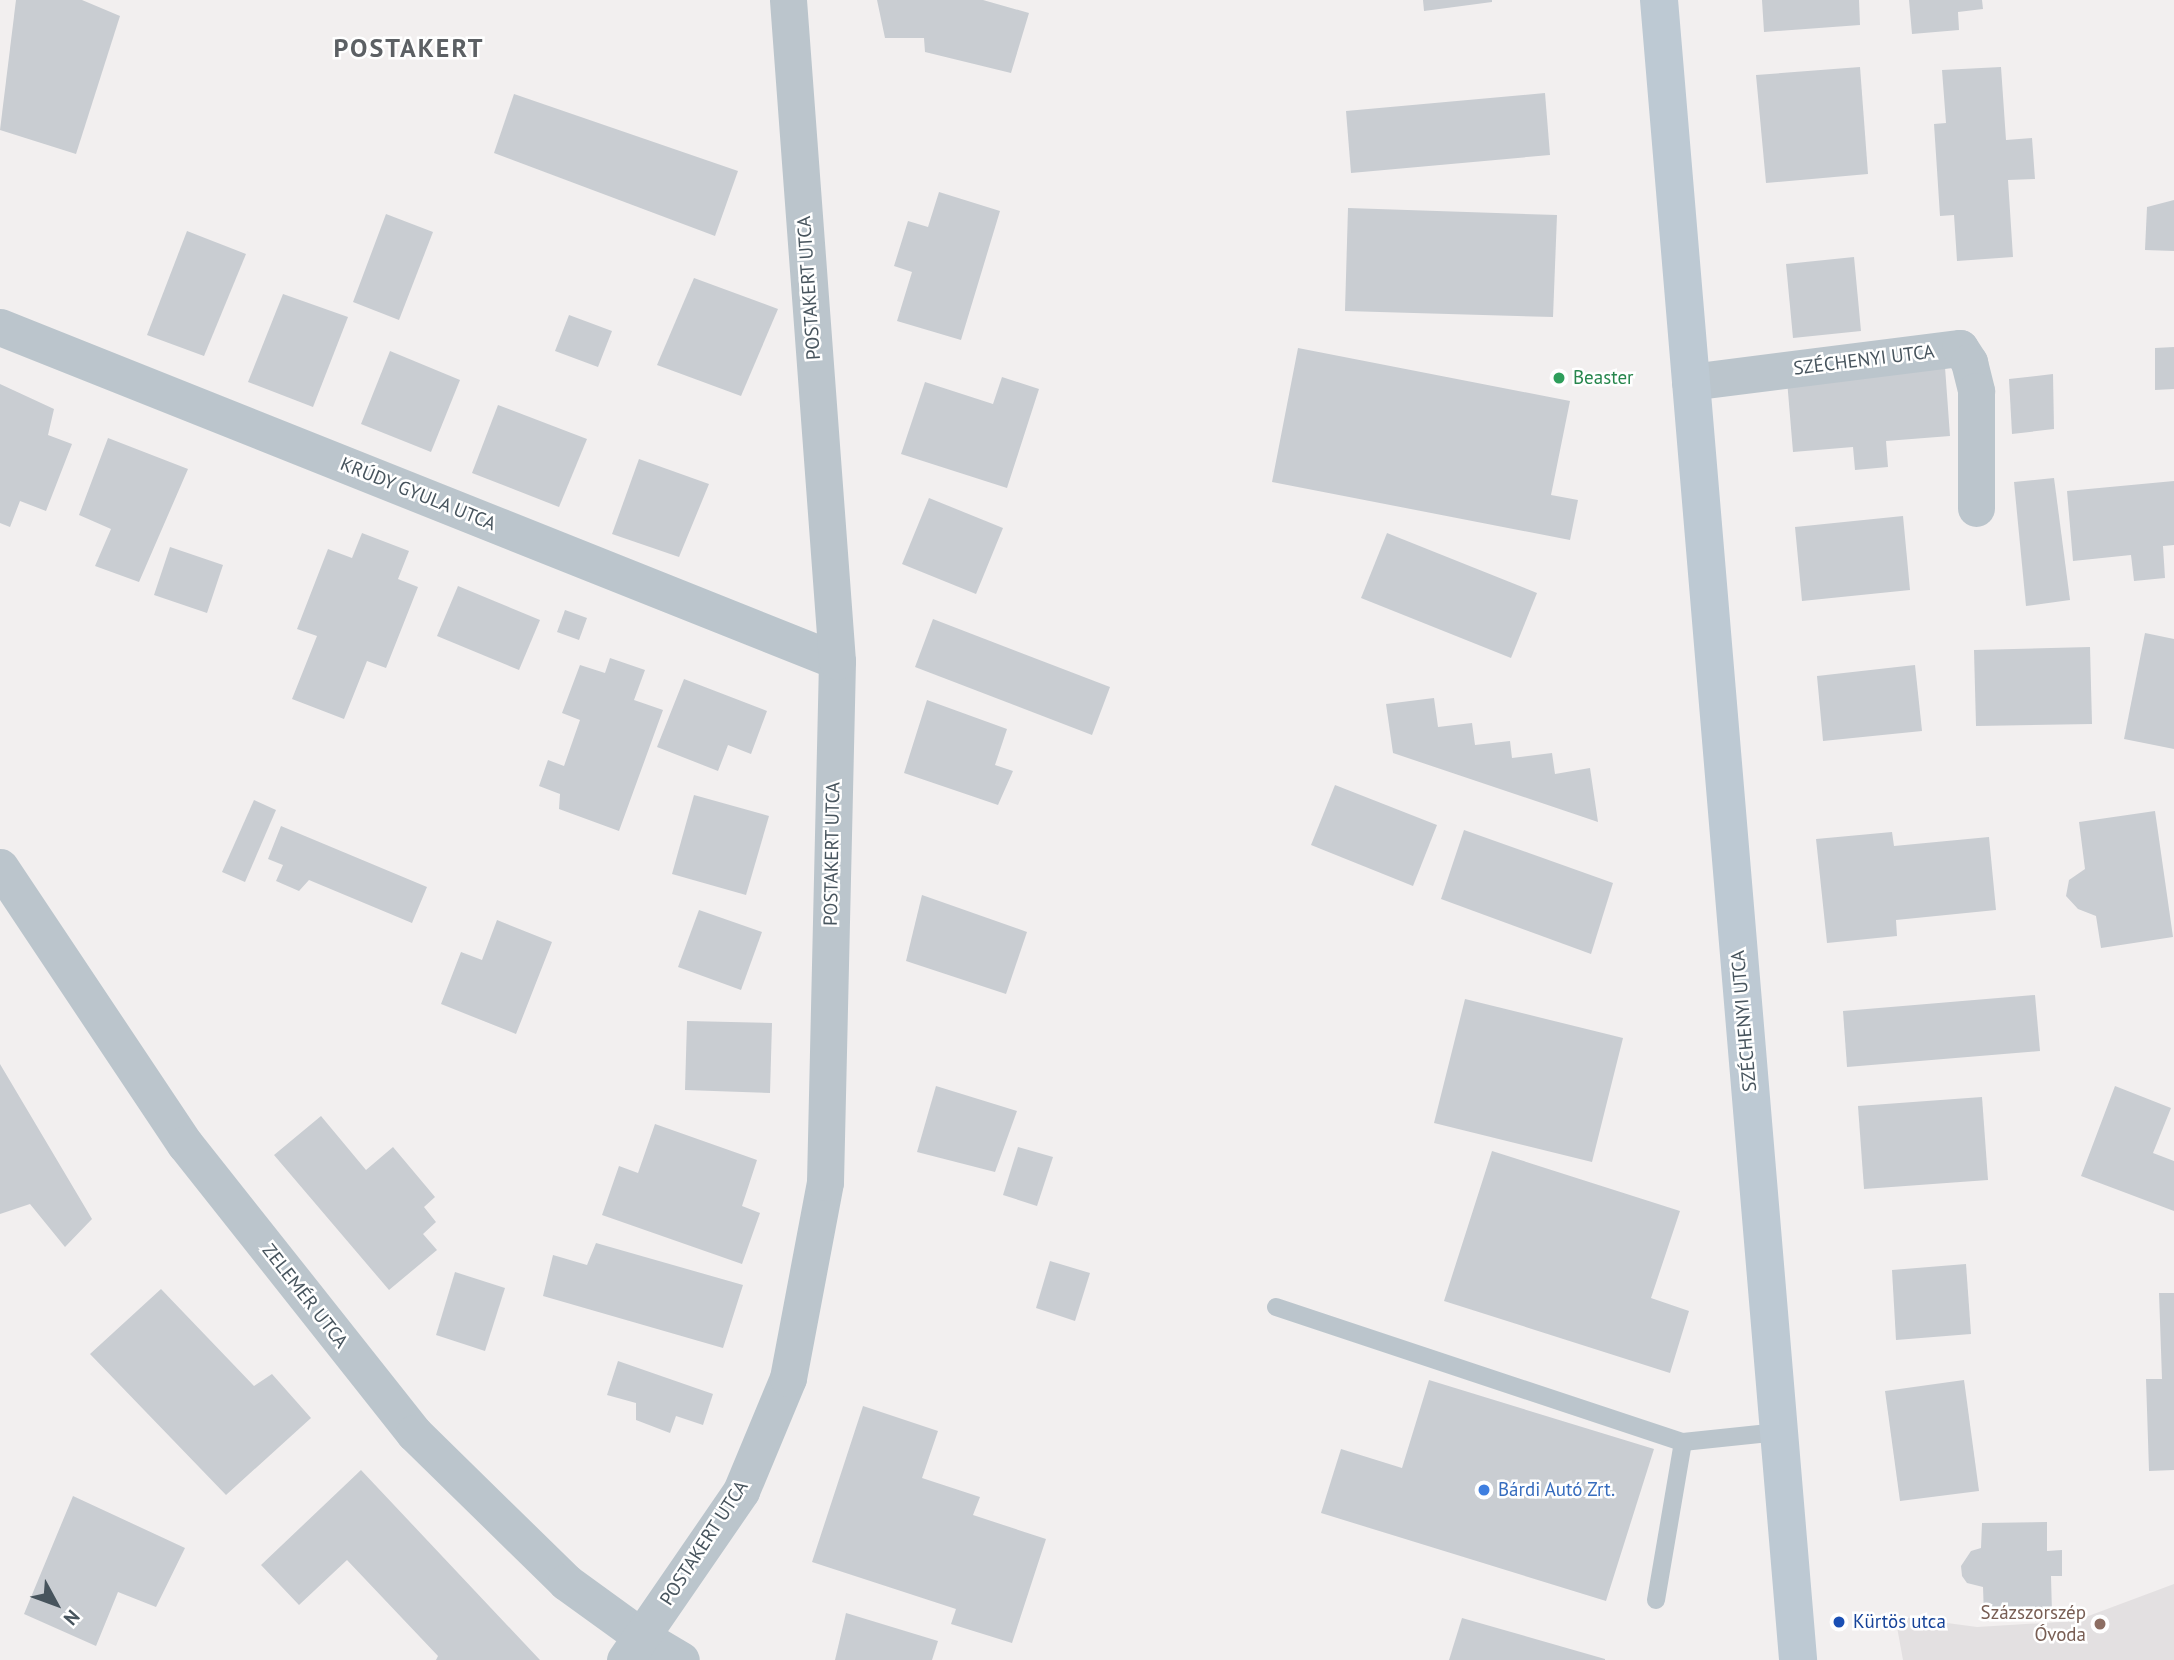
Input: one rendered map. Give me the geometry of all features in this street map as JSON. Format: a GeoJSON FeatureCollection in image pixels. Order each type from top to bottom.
{"type":"FeatureCollection","features":[{"type":"Feature","properties":{"kind":"street","name":"POSTAKERT UTCA"},"geometry":{"type":"LineString","coordinates":[[634,1649],[741,1491],[788,1378],[825,1182],[837,661],[788,0]]}},
{"type":"Feature","properties":{"kind":"street","name":"SZÉCHENYI UTCA"},"geometry":{"type":"LineString","coordinates":[[1658,0],[1798,1660]]}},
{"type":"Feature","properties":{"kind":"street","name":"KRÚDY GYULA UTCA"},"geometry":{"type":"LineString","coordinates":[[0,327],[837,661]]}},
{"type":"Feature","properties":{"kind":"street","name":"SZÉCHENYI UTCA"},"geometry":{"type":"LineString","coordinates":[[1690,382],[1960,348],[1969,362],[1976,391],[1976,508]]}},
{"type":"Feature","properties":{"kind":"street","name":"ZELEMÉR UTCA"},"geometry":{"type":"LineString","coordinates":[[0,867],[186,1144],[414,1433],[634,1649],[681,1660]]}},
{"type":"Feature","properties":{"kind":"lane"},"geometry":{"type":"LineString","coordinates":[[1276,1307],[1683,1441],[1779,1432]]}},
{"type":"Feature","properties":{"kind":"lane"},"geometry":{"type":"LineString","coordinates":[[1656,1600],[1683,1441]]}},
{"type":"Feature","properties":{"kind":"shaded area","name":"Százszorszép Óvoda"},"geometry":{"type":"Polygon","coordinates":[[[2174,1584],[2174,1660],[1903,1660],[1895,1616],[1977,1627],[2075,1621],[2174,1584]]]}},
{"type":"Feature","properties":{"kind":"building"},"geometry":{"type":"Polygon","coordinates":[[[16,0],[82,0],[120,16],[76,154],[0,130],[16,0]]]}},
{"type":"Feature","properties":{"kind":"building"},"geometry":{"type":"Polygon","coordinates":[[[877,0],[983,0],[1029,13],[1011,73],[925,52],[924,38],[885,38],[877,0]]]}},
{"type":"Feature","properties":{"kind":"building"},"geometry":{"type":"Polygon","coordinates":[[[1423,0],[1492,0],[1492,2],[1424,11],[1423,0]]]}},
{"type":"Feature","properties":{"kind":"building"},"geometry":{"type":"Polygon","coordinates":[[[1762,0],[1859,0],[1860,25],[1764,32],[1762,0]]]}},
{"type":"Feature","properties":{"kind":"building"},"geometry":{"type":"Polygon","coordinates":[[[1909,0],[1982,0],[1983,9],[1958,12],[1959,30],[1912,34],[1909,0]]]}},
{"type":"Feature","properties":{"kind":"building"},"geometry":{"type":"Polygon","coordinates":[[[1860,67],[1868,174],[1766,183],[1756,75],[1860,67]]]}},
{"type":"Feature","properties":{"kind":"building"},"geometry":{"type":"Polygon","coordinates":[[[2001,67],[2006,140],[2032,138],[2035,179],[2008,180],[2013,257],[1957,261],[1954,215],[1940,216],[1934,124],[1946,123],[1942,70],[2001,67]]]}},
{"type":"Feature","properties":{"kind":"building"},"geometry":{"type":"Polygon","coordinates":[[[1545,93],[1550,155],[1351,173],[1346,111],[1545,93]]]}},
{"type":"Feature","properties":{"kind":"building"},"geometry":{"type":"Polygon","coordinates":[[[514,94],[738,171],[715,236],[494,153],[514,94]]]}},
{"type":"Feature","properties":{"kind":"building"},"geometry":{"type":"Polygon","coordinates":[[[939,192],[1000,211],[961,340],[897,321],[912,272],[894,266],[908,221],[928,227],[939,192]]]}},
{"type":"Feature","properties":{"kind":"building"},"geometry":{"type":"Polygon","coordinates":[[[2174,200],[2174,251],[2145,250],[2147,207],[2174,200]]]}},
{"type":"Feature","properties":{"kind":"building"},"geometry":{"type":"Polygon","coordinates":[[[1348,208],[1557,215],[1553,317],[1345,311],[1348,208]]]}},
{"type":"Feature","properties":{"kind":"building"},"geometry":{"type":"Polygon","coordinates":[[[386,214],[433,232],[399,320],[353,302],[386,214]]]}},
{"type":"Feature","properties":{"kind":"building"},"geometry":{"type":"Polygon","coordinates":[[[187,231],[246,254],[204,356],[147,335],[187,231]]]}},
{"type":"Feature","properties":{"kind":"building"},"geometry":{"type":"Polygon","coordinates":[[[1854,257],[1861,331],[1793,338],[1786,264],[1854,257]]]}},
{"type":"Feature","properties":{"kind":"building"},"geometry":{"type":"Polygon","coordinates":[[[694,278],[778,309],[741,396],[657,365],[694,278]]]}},
{"type":"Feature","properties":{"kind":"building"},"geometry":{"type":"Polygon","coordinates":[[[283,294],[348,317],[313,407],[248,382],[283,294]]]}},
{"type":"Feature","properties":{"kind":"building"},"geometry":{"type":"Polygon","coordinates":[[[569,315],[612,331],[598,367],[555,351],[569,315]]]}},
{"type":"Feature","properties":{"kind":"building"},"geometry":{"type":"Polygon","coordinates":[[[2174,347],[2174,389],[2155,390],[2155,348],[2174,347]]]}},
{"type":"Feature","properties":{"kind":"building"},"geometry":{"type":"Polygon","coordinates":[[[1298,348],[1570,401],[1551,495],[1578,500],[1570,540],[1272,482],[1298,348]]]}},
{"type":"Feature","properties":{"kind":"building"},"geometry":{"type":"Polygon","coordinates":[[[390,351],[460,380],[431,452],[361,424],[390,351]]]}},
{"type":"Feature","properties":{"kind":"building"},"geometry":{"type":"Polygon","coordinates":[[[1945,367],[1950,436],[1886,441],[1888,467],[1855,470],[1853,447],[1793,452],[1787,380],[1945,367]]]}},
{"type":"Feature","properties":{"kind":"building"},"geometry":{"type":"Polygon","coordinates":[[[2053,374],[2054,429],[2012,434],[2009,379],[2053,374]]]}},
{"type":"Feature","properties":{"kind":"building"},"geometry":{"type":"Polygon","coordinates":[[[1002,377],[1039,389],[1007,488],[901,454],[925,382],[993,404],[1002,377]]]}},
{"type":"Feature","properties":{"kind":"building"},"geometry":{"type":"Polygon","coordinates":[[[0,384],[54,409],[48,435],[72,444],[46,511],[20,501],[10,527],[0,523],[0,384]]]}},
{"type":"Feature","properties":{"kind":"building"},"geometry":{"type":"Polygon","coordinates":[[[498,405],[587,439],[559,507],[472,473],[498,405]]]}},
{"type":"Feature","properties":{"kind":"building"},"geometry":{"type":"Polygon","coordinates":[[[108,438],[188,469],[139,582],[95,566],[111,529],[79,515],[108,438]]]}},
{"type":"Feature","properties":{"kind":"building"},"geometry":{"type":"Polygon","coordinates":[[[639,459],[709,484],[679,557],[612,534],[639,459]]]}},
{"type":"Feature","properties":{"kind":"building"},"geometry":{"type":"Polygon","coordinates":[[[2054,478],[2070,600],[2026,606],[2014,482],[2054,478]]]}},
{"type":"Feature","properties":{"kind":"building"},"geometry":{"type":"Polygon","coordinates":[[[2174,481],[2174,545],[2163,546],[2165,578],[2134,581],[2131,555],[2073,561],[2067,491],[2174,481]]]}},
{"type":"Feature","properties":{"kind":"building"},"geometry":{"type":"Polygon","coordinates":[[[929,498],[1003,528],[976,594],[902,564],[929,498]]]}},
{"type":"Feature","properties":{"kind":"building"},"geometry":{"type":"Polygon","coordinates":[[[1903,516],[1910,590],[1802,601],[1795,527],[1903,516]]]}},
{"type":"Feature","properties":{"kind":"building"},"geometry":{"type":"Polygon","coordinates":[[[362,533],[409,551],[398,579],[418,587],[386,668],[367,661],[344,719],[292,699],[317,636],[297,629],[328,549],[352,558],[362,533]]]}},
{"type":"Feature","properties":{"kind":"building"},"geometry":{"type":"Polygon","coordinates":[[[1387,533],[1537,593],[1511,658],[1361,598],[1387,533]]]}},
{"type":"Feature","properties":{"kind":"building"},"geometry":{"type":"Polygon","coordinates":[[[170,547],[223,565],[207,613],[154,595],[170,547]]]}},
{"type":"Feature","properties":{"kind":"building"},"geometry":{"type":"Polygon","coordinates":[[[458,586],[540,620],[519,670],[437,636],[458,586]]]}},
{"type":"Feature","properties":{"kind":"building"},"geometry":{"type":"Polygon","coordinates":[[[565,610],[587,618],[579,640],[557,632],[565,610]]]}},
{"type":"Feature","properties":{"kind":"building"},"geometry":{"type":"Polygon","coordinates":[[[933,619],[1110,687],[1092,735],[915,667],[933,619]]]}},
{"type":"Feature","properties":{"kind":"building"},"geometry":{"type":"Polygon","coordinates":[[[2145,633],[2174,639],[2174,749],[2124,739],[2145,633]]]}},
{"type":"Feature","properties":{"kind":"building"},"geometry":{"type":"Polygon","coordinates":[[[2090,647],[2092,724],[1976,726],[1974,650],[2090,647]]]}},
{"type":"Feature","properties":{"kind":"building"},"geometry":{"type":"Polygon","coordinates":[[[610,658],[645,670],[634,700],[663,710],[619,831],[559,809],[560,794],[539,786],[548,760],[564,766],[580,720],[562,713],[580,665],[605,673],[610,658]]]}},
{"type":"Feature","properties":{"kind":"building"},"geometry":{"type":"Polygon","coordinates":[[[1915,665],[1922,731],[1823,741],[1817,676],[1915,665]]]}},
{"type":"Feature","properties":{"kind":"building"},"geometry":{"type":"Polygon","coordinates":[[[684,679],[767,711],[751,754],[728,745],[718,771],[657,747],[684,679]]]}},
{"type":"Feature","properties":{"kind":"building"},"geometry":{"type":"Polygon","coordinates":[[[1434,698],[1438,727],[1472,723],[1475,745],[1510,741],[1512,758],[1552,753],[1555,774],[1590,768],[1598,822],[1393,753],[1386,704],[1434,698]]]}},
{"type":"Feature","properties":{"kind":"building"},"geometry":{"type":"Polygon","coordinates":[[[927,700],[1007,729],[995,765],[1013,771],[998,805],[904,773],[927,700]]]}},
{"type":"Feature","properties":{"kind":"building"},"geometry":{"type":"Polygon","coordinates":[[[1335,785],[1437,825],[1413,886],[1311,845],[1335,785]]]}},
{"type":"Feature","properties":{"kind":"building"},"geometry":{"type":"Polygon","coordinates":[[[694,795],[769,816],[746,895],[672,874],[694,795]]]}},
{"type":"Feature","properties":{"kind":"building"},"geometry":{"type":"Polygon","coordinates":[[[254,800],[276,810],[245,882],[222,872],[254,800]]]}},
{"type":"Feature","properties":{"kind":"building"},"geometry":{"type":"Polygon","coordinates":[[[2155,811],[2173,937],[2101,948],[2096,916],[2078,909],[2066,896],[2069,880],[2085,869],[2079,822],[2155,811]]]}},
{"type":"Feature","properties":{"kind":"building"},"geometry":{"type":"Polygon","coordinates":[[[281,826],[427,887],[412,923],[309,880],[299,891],[276,881],[283,865],[268,859],[281,826]]]}},
{"type":"Feature","properties":{"kind":"building"},"geometry":{"type":"Polygon","coordinates":[[[1464,830],[1613,883],[1591,954],[1441,899],[1464,830]]]}},
{"type":"Feature","properties":{"kind":"building"},"geometry":{"type":"Polygon","coordinates":[[[1892,832],[1894,846],[1989,837],[1996,910],[1896,920],[1897,936],[1827,943],[1816,839],[1892,832]]]}},
{"type":"Feature","properties":{"kind":"building"},"geometry":{"type":"Polygon","coordinates":[[[922,895],[1027,932],[1006,994],[906,961],[922,895]]]}},
{"type":"Feature","properties":{"kind":"building"},"geometry":{"type":"Polygon","coordinates":[[[699,910],[762,932],[741,990],[678,967],[699,910]]]}},
{"type":"Feature","properties":{"kind":"building"},"geometry":{"type":"Polygon","coordinates":[[[497,920],[552,942],[516,1034],[441,1004],[461,952],[482,960],[497,920]]]}},
{"type":"Feature","properties":{"kind":"building"},"geometry":{"type":"Polygon","coordinates":[[[2035,995],[2040,1051],[1847,1067],[1843,1011],[2035,995]]]}},
{"type":"Feature","properties":{"kind":"building"},"geometry":{"type":"Polygon","coordinates":[[[1465,999],[1623,1038],[1592,1162],[1434,1123],[1465,999]]]}},
{"type":"Feature","properties":{"kind":"building"},"geometry":{"type":"Polygon","coordinates":[[[687,1021],[772,1023],[770,1093],[685,1090],[687,1021]]]}},
{"type":"Feature","properties":{"kind":"building"},"geometry":{"type":"Polygon","coordinates":[[[0,1064],[92,1219],[65,1247],[30,1204],[0,1214],[0,1064]]]}},
{"type":"Feature","properties":{"kind":"building"},"geometry":{"type":"Polygon","coordinates":[[[936,1086],[1017,1111],[995,1172],[917,1152],[936,1086]]]}},
{"type":"Feature","properties":{"kind":"building"},"geometry":{"type":"Polygon","coordinates":[[[2115,1086],[2171,1108],[2153,1153],[2174,1161],[2174,1211],[2081,1176],[2115,1086]]]}},
{"type":"Feature","properties":{"kind":"building"},"geometry":{"type":"Polygon","coordinates":[[[1982,1097],[1988,1180],[1864,1189],[1858,1106],[1982,1097]]]}},
{"type":"Feature","properties":{"kind":"building"},"geometry":{"type":"Polygon","coordinates":[[[321,1116],[366,1170],[393,1147],[435,1197],[424,1207],[436,1222],[423,1234],[437,1250],[389,1290],[274,1155],[321,1116]]]}},
{"type":"Feature","properties":{"kind":"building"},"geometry":{"type":"Polygon","coordinates":[[[655,1124],[757,1160],[742,1206],[760,1213],[742,1264],[602,1215],[619,1166],[638,1173],[655,1124]]]}},
{"type":"Feature","properties":{"kind":"building"},"geometry":{"type":"Polygon","coordinates":[[[1018,1147],[1053,1157],[1037,1206],[1003,1195],[1018,1147]]]}},
{"type":"Feature","properties":{"kind":"building"},"geometry":{"type":"Polygon","coordinates":[[[1492,1151],[1680,1211],[1651,1298],[1689,1311],[1670,1373],[1444,1301],[1492,1151]]]}},
{"type":"Feature","properties":{"kind":"building"},"geometry":{"type":"Polygon","coordinates":[[[596,1243],[743,1285],[723,1348],[543,1296],[553,1255],[587,1265],[596,1243]]]}},
{"type":"Feature","properties":{"kind":"building"},"geometry":{"type":"Polygon","coordinates":[[[1050,1261],[1090,1273],[1075,1321],[1036,1308],[1050,1261]]]}},
{"type":"Feature","properties":{"kind":"building"},"geometry":{"type":"Polygon","coordinates":[[[1966,1264],[1971,1334],[1896,1340],[1892,1270],[1966,1264]]]}},
{"type":"Feature","properties":{"kind":"building"},"geometry":{"type":"Polygon","coordinates":[[[455,1272],[505,1288],[485,1351],[436,1335],[455,1272]]]}},
{"type":"Feature","properties":{"kind":"building"},"geometry":{"type":"Polygon","coordinates":[[[161,1289],[254,1386],[272,1374],[311,1418],[226,1495],[90,1354],[161,1289]]]}},
{"type":"Feature","properties":{"kind":"building"},"geometry":{"type":"Polygon","coordinates":[[[2159,1293],[2174,1293],[2174,1470],[2149,1471],[2146,1379],[2162,1379],[2159,1293]]]}},
{"type":"Feature","properties":{"kind":"building"},"geometry":{"type":"Polygon","coordinates":[[[618,1361],[713,1394],[703,1425],[676,1416],[670,1433],[636,1420],[636,1403],[607,1395],[618,1361]]]}},
{"type":"Feature","properties":{"kind":"building","name":"Bárdi Autó Zrt."},"geometry":{"type":"Polygon","coordinates":[[[1429,1380],[1654,1449],[1606,1601],[1321,1513],[1341,1449],[1402,1468],[1429,1380]]]}},
{"type":"Feature","properties":{"kind":"building"},"geometry":{"type":"Polygon","coordinates":[[[1964,1380],[1979,1491],[1900,1501],[1885,1391],[1964,1380]]]}},
{"type":"Feature","properties":{"kind":"building"},"geometry":{"type":"Polygon","coordinates":[[[863,1406],[938,1431],[922,1478],[980,1497],[973,1515],[1046,1539],[1012,1643],[951,1624],[956,1609],[812,1562],[863,1406]]]}},
{"type":"Feature","properties":{"kind":"building"},"geometry":{"type":"Polygon","coordinates":[[[361,1470],[540,1660],[436,1660],[438,1656],[347,1560],[299,1605],[261,1565],[361,1470]]]}},
{"type":"Feature","properties":{"kind":"building"},"geometry":{"type":"Polygon","coordinates":[[[73,1496],[185,1548],[156,1607],[118,1592],[96,1646],[24,1614],[73,1496]]]}},
{"type":"Feature","properties":{"kind":"building"},"geometry":{"type":"Polygon","coordinates":[[[2047,1522],[2047,1551],[2062,1550],[2062,1576],[2051,1576],[2052,1614],[1984,1616],[1983,1587],[1967,1583],[1962,1576],[1961,1566],[1971,1551],[1981,1548],[1982,1523],[2047,1522]]]}},
{"type":"Feature","properties":{"kind":"building"},"geometry":{"type":"Polygon","coordinates":[[[846,1613],[938,1641],[932,1660],[835,1660],[846,1613]]]}},
{"type":"Feature","properties":{"kind":"building"},"geometry":{"type":"Polygon","coordinates":[[[1462,1618],[1605,1659],[1605,1660],[1449,1660],[1462,1618]]]}},
{"type":"Feature","properties":{"kind":"place","name":"Beaster"},"geometry":{"type":"Point","coordinates":[1559,378]}},
{"type":"Feature","properties":{"kind":"place","name":"Bárdi Autó Zrt."},"geometry":{"type":"Point","coordinates":[1484,1490]}},
{"type":"Feature","properties":{"kind":"place","name":"Kürtös utca"},"geometry":{"type":"Point","coordinates":[1839,1622]}},
{"type":"Feature","properties":{"kind":"place","name":"Százszorszép Óvoda"},"geometry":{"type":"Point","coordinates":[2100,1624]}},
{"type":"Feature","properties":{"kind":"district","name":"POSTAKERT"},"geometry":{"type":"Point","coordinates":[409,48]}}]}
